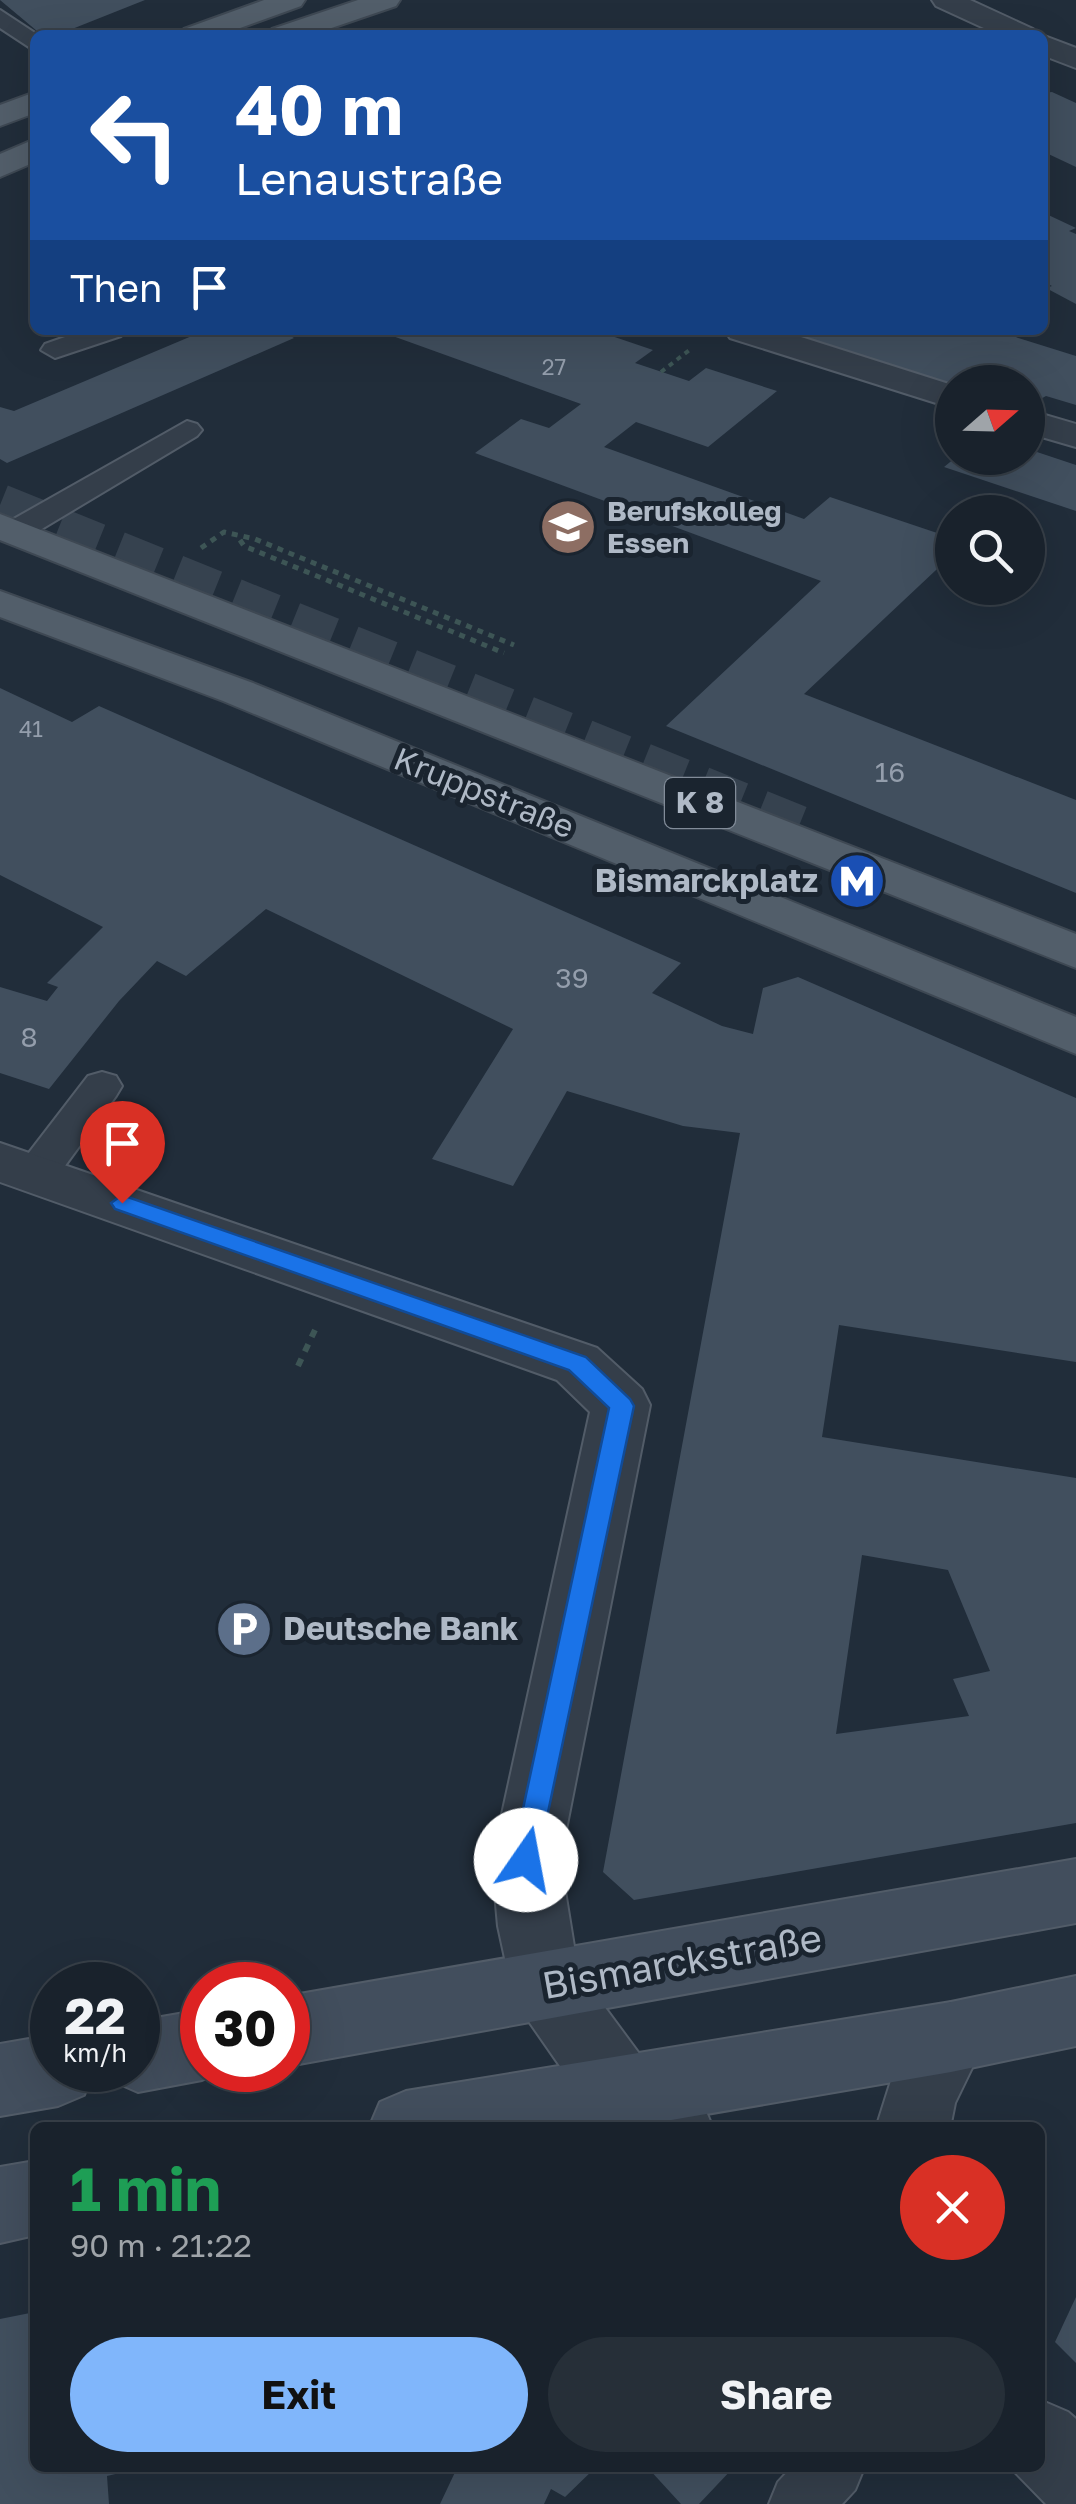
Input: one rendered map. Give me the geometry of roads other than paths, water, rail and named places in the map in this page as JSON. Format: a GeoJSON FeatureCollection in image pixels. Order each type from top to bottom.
{"type":"FeatureCollection","features":[{"type":"Feature","properties":{"kind":"main road"},"geometry":{"type":"LineString","coordinates":[[208,30],[290,0]]}},
{"type":"Feature","properties":{"kind":"main road"},"geometry":{"type":"LineString","coordinates":[[297,30],[386,0]]}},
{"type":"Feature","properties":{"kind":"main road"},"geometry":{"type":"LineString","coordinates":[[0,117],[30,103]]}},
{"type":"Feature","properties":{"kind":"main road"},"geometry":{"type":"LineString","coordinates":[[0,167],[30,152]]}},
{"type":"Feature","properties":{"kind":"main road","name":"K 8"},"geometry":{"type":"LineString","coordinates":[[7,529],[1076,952]]}},
{"type":"Feature","properties":{"kind":"main road","name":"Kruppstraße"},"geometry":{"type":"LineString","coordinates":[[0,603],[238,692],[1076,1037]]}},
{"type":"Feature","properties":{"kind":"main road","name":"Bismarckstraße"},"geometry":{"type":"LineString","coordinates":[[310,2027],[1076,1892]]}},
{"type":"Feature","properties":{"kind":"main road"},"geometry":{"type":"LineString","coordinates":[[479,2122],[648,2108],[1076,2011]]}},
{"type":"Feature","properties":{"kind":"main road"},"geometry":{"type":"LineString","coordinates":[[0,2080],[30,2075]]}},
{"type":"Feature","properties":{"kind":"main road"},"geometry":{"type":"LineString","coordinates":[[0,2205],[30,2199]]}},
{"type":"Feature","properties":{"kind":"street"},"geometry":{"type":"LineString","coordinates":[[946,0],[1011,30]]}},
{"type":"Feature","properties":{"kind":"street"},"geometry":{"type":"LineString","coordinates":[[1048,47],[1076,59]]}},
{"type":"Feature","properties":{"kind":"street"},"geometry":{"type":"LineString","coordinates":[[759,335],[935,391]]}},
{"type":"Feature","properties":{"kind":"street"},"geometry":{"type":"LineString","coordinates":[[1045,426],[1076,436]]}},
{"type":"Feature","properties":{"kind":"street"},"geometry":{"type":"LineString","coordinates":[[18,1168],[578,1364],[622,1406],[526,1860],[530,1909],[546,1986],[648,2108]]}},
{"type":"Feature","properties":{"kind":"street"},"geometry":{"type":"LineString","coordinates":[[914,2122],[921,2094],[951,2037]]}},
{"type":"Feature","properties":{"kind":"street"},"geometry":{"type":"LineString","coordinates":[[1045,2445],[1076,2477]]}},
{"type":"Feature","properties":{"kind":"lane"},"geometry":{"type":"LineString","coordinates":[[0,17],[30,40]]}},
{"type":"Feature","properties":{"kind":"lane"},"geometry":{"type":"LineString","coordinates":[[55,350],[98,335]]}},
{"type":"Feature","properties":{"kind":"lane"},"geometry":{"type":"LineString","coordinates":[[7,529],[187,430]]}},
{"type":"Feature","properties":{"kind":"lane"},"geometry":{"type":"LineString","coordinates":[[18,1168],[102,1086]]}},
{"type":"Feature","properties":{"kind":"lane"},"geometry":{"type":"LineString","coordinates":[[800,2504],[829,2472]]}},
{"type":"Feature","properties":{"kind":"tunnel"},"geometry":{"type":"LineString","coordinates":[[0,505],[800,827]]}},
{"type":"Feature","properties":{"kind":"place","name":"Berufskolleg Essen"},"geometry":{"type":"Point","coordinates":[568,527]}},
{"type":"Feature","properties":{"kind":"place","name":"Bismarckplatz"},"geometry":{"type":"Point","coordinates":[857,881]}},
{"type":"Feature","properties":{"kind":"place","name":"Deutsche Bank"},"geometry":{"type":"Point","coordinates":[244,1629]}}]}
